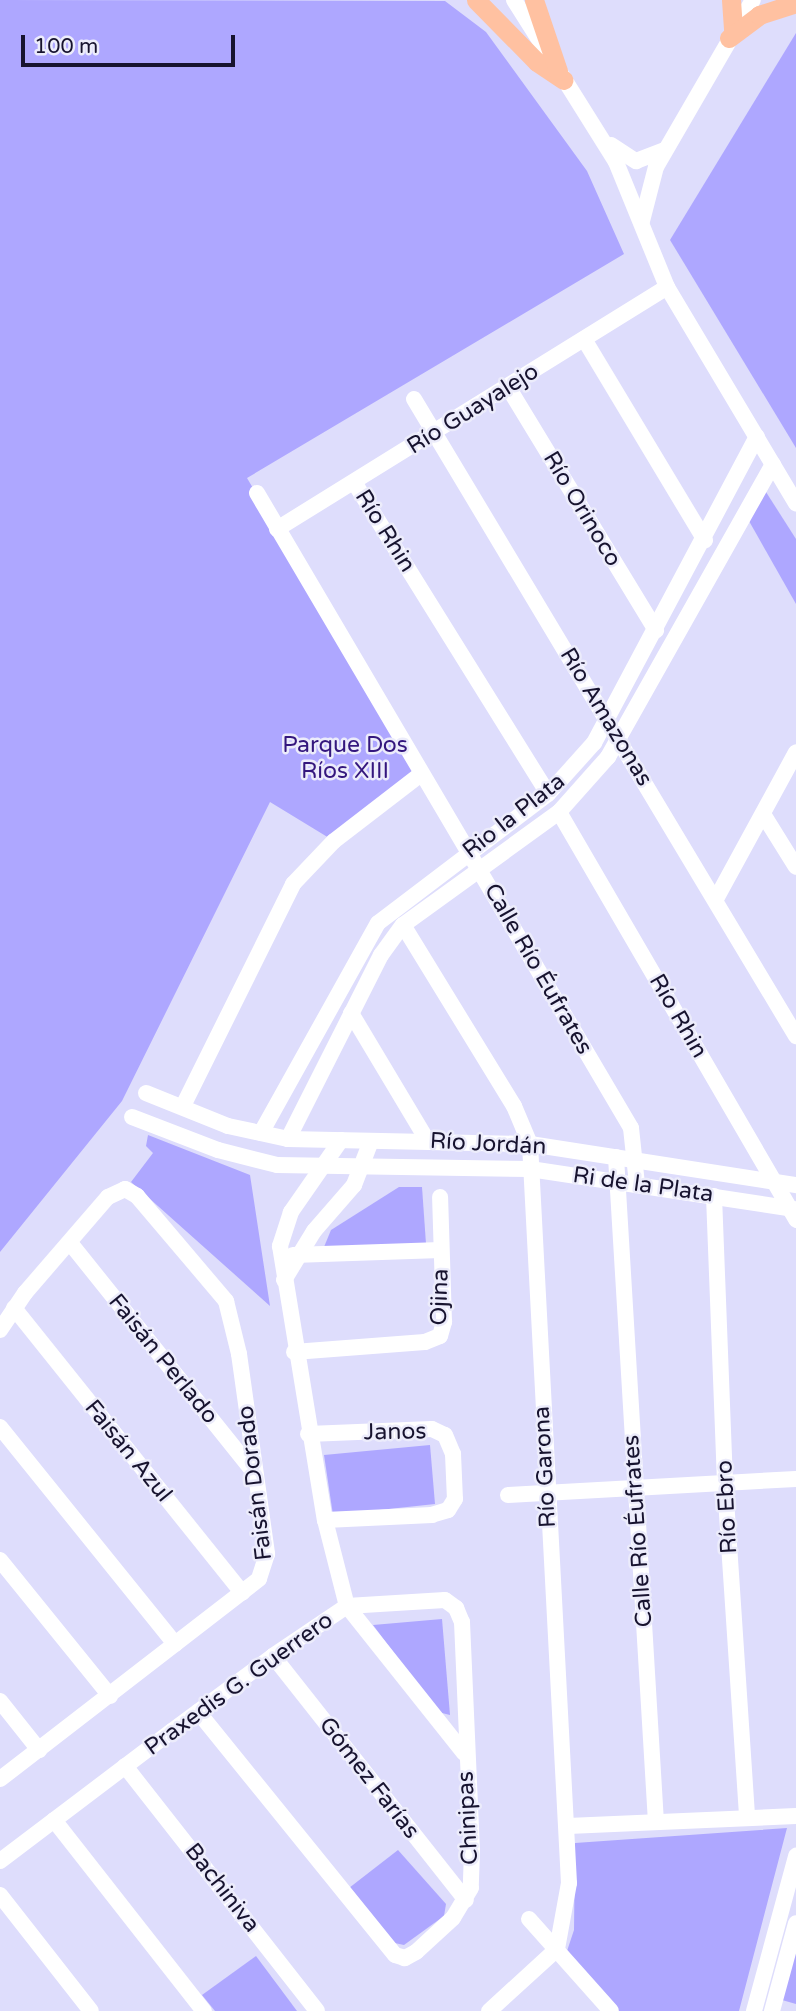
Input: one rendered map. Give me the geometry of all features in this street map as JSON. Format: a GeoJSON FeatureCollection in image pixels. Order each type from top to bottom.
{"type":"FeatureCollection","features":[{"type":"Feature","properties":{"kind":"main road"},"geometry":{"type":"LineString","coordinates":[[476,0],[537,62],[561,76]]}},
{"type":"Feature","properties":{"kind":"main road"},"geometry":{"type":"LineString","coordinates":[[534,0],[561,76]]}},
{"type":"Feature","properties":{"kind":"main road"},"geometry":{"type":"LineString","coordinates":[[731,0],[731,35]]}},
{"type":"Feature","properties":{"kind":"main road"},"geometry":{"type":"LineString","coordinates":[[731,35],[759,15],[796,2]]}},
{"type":"Feature","properties":{"kind":"street"},"geometry":{"type":"LineString","coordinates":[[514,0],[561,76],[603,136],[667,288],[796,503]]}},
{"type":"Feature","properties":{"kind":"street"},"geometry":{"type":"LineString","coordinates":[[642,227],[650,181],[664,150],[753,0]]}},
{"type":"Feature","properties":{"kind":"street"},"geometry":{"type":"LineString","coordinates":[[603,136],[629,159],[643,160],[664,150]]}},
{"type":"Feature","properties":{"kind":"street","name":"Río Guayalejo"},"geometry":{"type":"LineString","coordinates":[[277,529],[667,288]]}},
{"type":"Feature","properties":{"kind":"street"},"geometry":{"type":"LineString","coordinates":[[584,339],[705,540]]}},
{"type":"Feature","properties":{"kind":"street","name":"Río Orinoco"},"geometry":{"type":"LineString","coordinates":[[508,387],[656,630]]}},
{"type":"Feature","properties":{"kind":"street","name":"Río Amazonas"},"geometry":{"type":"LineString","coordinates":[[414,399],[796,1036]]}},
{"type":"Feature","properties":{"kind":"street","name":"Rio la Plata"},"geometry":{"type":"LineString","coordinates":[[261,1133],[378,923],[548,794],[579,762],[608,720],[757,437]]}},
{"type":"Feature","properties":{"kind":"street","name":"Rio la Plata"},"geometry":{"type":"LineString","coordinates":[[288,1139],[381,956],[403,925],[559,812],[595,775],[619,738],[773,464]]}},
{"type":"Feature","properties":{"kind":"street","name":"Río Rhin"},"geometry":{"type":"LineString","coordinates":[[354,482],[548,794]]}},
{"type":"Feature","properties":{"kind":"street","name":"Calle Río Éufrates"},"geometry":{"type":"LineString","coordinates":[[257,493],[631,1128],[638,1159],[637,1184]]}},
{"type":"Feature","properties":{"kind":"street"},"geometry":{"type":"LineString","coordinates":[[716,899],[796,752]]}},
{"type":"Feature","properties":{"kind":"street"},"geometry":{"type":"LineString","coordinates":[[183,1106],[282,901],[304,869],[421,774]]}},
{"type":"Feature","properties":{"kind":"street","name":"Río Rhin"},"geometry":{"type":"LineString","coordinates":[[559,812],[794,1213]]}},
{"type":"Feature","properties":{"kind":"street"},"geometry":{"type":"LineString","coordinates":[[763,814],[796,867]]}},
{"type":"Feature","properties":{"kind":"street","name":"Río Garona"},"geometry":{"type":"LineString","coordinates":[[403,925],[509,1097],[530,1144],[546,1493],[568,1826],[568,1905],[557,1949]]}},
{"type":"Feature","properties":{"kind":"street"},"geometry":{"type":"LineString","coordinates":[[351,1013],[427,1140]]}},
{"type":"Feature","properties":{"kind":"street","name":"Río Jordán"},"geometry":{"type":"LineString","coordinates":[[146,1093],[228,1126],[288,1139],[530,1144],[796,1185]]}},
{"type":"Feature","properties":{"kind":"street","name":"Ri de la Plata"},"geometry":{"type":"LineString","coordinates":[[132,1117],[242,1158],[323,1168],[530,1169],[714,1196],[794,1213]]}},
{"type":"Feature","properties":{"kind":"street","name":"Praxedis G. Guerrero"},"geometry":{"type":"LineString","coordinates":[[0,1861],[273,1656],[347,1606],[324,1520],[280,1257],[285,1224],[341,1140]]}},
{"type":"Feature","properties":{"kind":"street"},"geometry":{"type":"LineString","coordinates":[[284,1280],[299,1254],[363,1168],[371,1141]]}},
{"type":"Feature","properties":{"kind":"street","name":"Calle Río Éufrates"},"geometry":{"type":"LineString","coordinates":[[617,1157],[656,1822]]}},
{"type":"Feature","properties":{"kind":"street","name":"Faisán Dorado"},"geometry":{"type":"LineString","coordinates":[[0,1779],[242,1593],[259,1579],[267,1564],[239,1354],[226,1301],[137,1196],[119,1189],[71,1244]]}},
{"type":"Feature","properties":{"kind":"street","name":"Ojina"},"geometry":{"type":"LineString","coordinates":[[294,1352],[425,1342],[440,1336],[444,1322],[440,1196]]}},
{"type":"Feature","properties":{"kind":"street","name":"Río Ebro"},"geometry":{"type":"LineString","coordinates":[[714,1196],[725,1484],[747,1817]]}},
{"type":"Feature","properties":{"kind":"street"},"geometry":{"type":"LineString","coordinates":[[0,1331],[14,1308],[71,1244]]}},
{"type":"Feature","properties":{"kind":"street","name":"Faisán Perlado"},"geometry":{"type":"LineString","coordinates":[[71,1244],[255,1474]]}},
{"type":"Feature","properties":{"kind":"street"},"geometry":{"type":"LineString","coordinates":[[280,1257],[299,1254],[441,1250]]}},
{"type":"Feature","properties":{"kind":"street","name":"Faisán Azul"},"geometry":{"type":"LineString","coordinates":[[14,1308],[242,1593]]}},
{"type":"Feature","properties":{"kind":"street"},"geometry":{"type":"LineString","coordinates":[[0,1427],[175,1644]]}},
{"type":"Feature","properties":{"kind":"street","name":"Janos"},"geometry":{"type":"LineString","coordinates":[[308,1434],[432,1429],[445,1435],[453,1454],[455,1499],[448,1510],[432,1515],[324,1520]]}},
{"type":"Feature","properties":{"kind":"street"},"geometry":{"type":"LineString","coordinates":[[508,1495],[796,1479]]}},
{"type":"Feature","properties":{"kind":"street"},"geometry":{"type":"LineString","coordinates":[[0,1560],[110,1696]]}},
{"type":"Feature","properties":{"kind":"street","name":"Chinipas"},"geometry":{"type":"LineString","coordinates":[[347,1606],[436,1600],[456,1608],[463,1634],[464,1753],[472,1851],[466,1900]]}},
{"type":"Feature","properties":{"kind":"street"},"geometry":{"type":"LineString","coordinates":[[347,1606],[464,1753]]}},
{"type":"Feature","properties":{"kind":"street","name":"Gómez Farías"},"geometry":{"type":"LineString","coordinates":[[273,1656],[466,1900]]}},
{"type":"Feature","properties":{"kind":"street"},"geometry":{"type":"LineString","coordinates":[[0,1701],[39,1750]]}},
{"type":"Feature","properties":{"kind":"street"},"geometry":{"type":"LineString","coordinates":[[198,1712],[394,1955],[405,1958],[416,1952],[466,1900]]}},
{"type":"Feature","properties":{"kind":"street","name":"Bachiniva"},"geometry":{"type":"LineString","coordinates":[[125,1766],[317,2011]]}},
{"type":"Feature","properties":{"kind":"street"},"geometry":{"type":"LineString","coordinates":[[568,1826],[796,1816]]}},
{"type":"Feature","properties":{"kind":"street"},"geometry":{"type":"LineString","coordinates":[[54,1820],[204,2011]]}},
{"type":"Feature","properties":{"kind":"street"},"geometry":{"type":"LineString","coordinates":[[754,2011],[796,1856]]}},
{"type":"Feature","properties":{"kind":"street"},"geometry":{"type":"LineString","coordinates":[[0,1895],[92,2011]]}},
{"type":"Feature","properties":{"kind":"street"},"geometry":{"type":"LineString","coordinates":[[529,1919],[611,2011]]}},
{"type":"Feature","properties":{"kind":"street"},"geometry":{"type":"LineString","coordinates":[[772,2011],[796,1923]]}},
{"type":"Feature","properties":{"kind":"street"},"geometry":{"type":"LineString","coordinates":[[491,2010],[557,1949]]}},
{"type":"Feature","properties":{"kind":"green space","name":"Parque Dos Ríos XIII"},"geometry":{"type":"Polygon","coordinates":[[[0,0],[445,1],[486,32],[587,171],[624,254],[247,478],[421,774],[334,841],[270,802],[122,1101],[0,1252],[0,0]]]}},
{"type":"Feature","properties":{"kind":"green space"},"geometry":{"type":"Polygon","coordinates":[[[796,33],[796,448],[670,240],[796,33]]]}},
{"type":"Feature","properties":{"kind":"green space"},"geometry":{"type":"Polygon","coordinates":[[[766,492],[796,539],[796,604],[749,521],[766,492]]]}},
{"type":"Feature","properties":{"kind":"green space"},"geometry":{"type":"Polygon","coordinates":[[[148,1135],[250,1175],[270,1306],[131,1182],[153,1153],[146,1146],[148,1135]]]}},
{"type":"Feature","properties":{"kind":"green space"},"geometry":{"type":"Polygon","coordinates":[[[399,1187],[422,1187],[426,1244],[324,1247],[331,1230],[399,1187]]]}},
{"type":"Feature","properties":{"kind":"green space"},"geometry":{"type":"Polygon","coordinates":[[[430,1445],[435,1504],[333,1515],[324,1455],[430,1445]]]}},
{"type":"Feature","properties":{"kind":"green space"},"geometry":{"type":"Polygon","coordinates":[[[442,1619],[450,1715],[438,1712],[373,1625],[442,1619]]]}},
{"type":"Feature","properties":{"kind":"green space"},"geometry":{"type":"Polygon","coordinates":[[[787,1828],[739,2011],[618,2011],[566,1954],[574,1930],[575,1843],[787,1828]]]}},
{"type":"Feature","properties":{"kind":"green space"},"geometry":{"type":"Polygon","coordinates":[[[398,1850],[446,1904],[444,1916],[404,1945],[390,1942],[349,1888],[398,1850]]]}},
{"type":"Feature","properties":{"kind":"green space"},"geometry":{"type":"Polygon","coordinates":[[[796,1949],[796,2004],[782,2000],[796,1949]]]}},
{"type":"Feature","properties":{"kind":"green space"},"geometry":{"type":"Polygon","coordinates":[[[256,1956],[297,2011],[215,2011],[202,1995],[256,1956]]]}}]}
